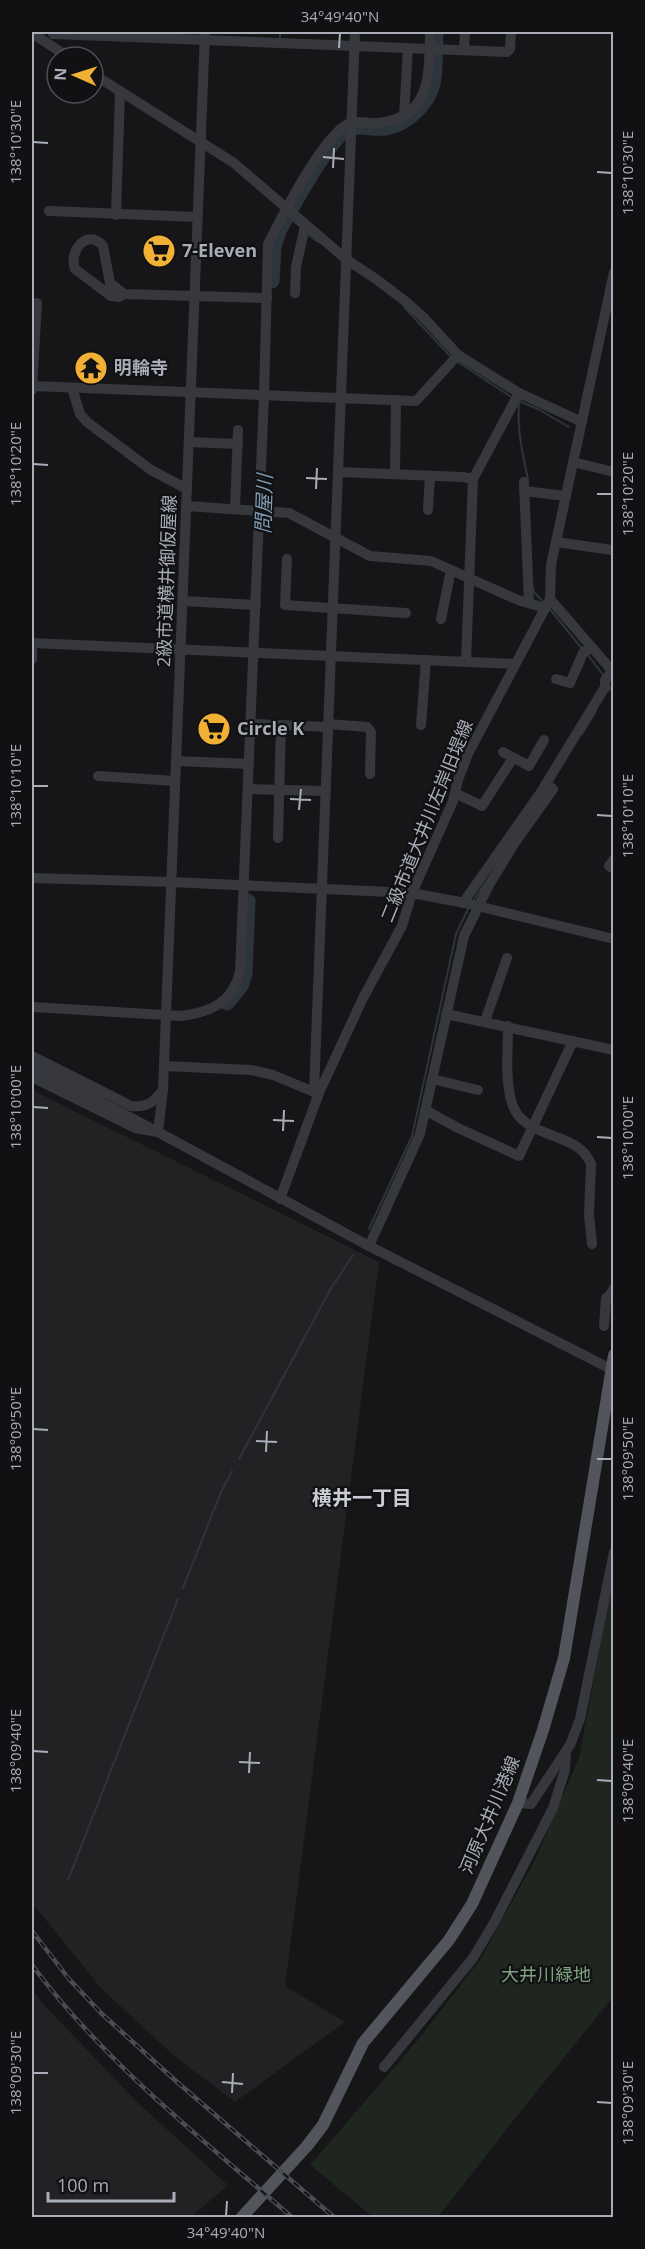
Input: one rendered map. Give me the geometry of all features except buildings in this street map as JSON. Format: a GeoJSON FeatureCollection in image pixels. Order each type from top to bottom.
{"type":"FeatureCollection","features":[{"type":"Feature","properties":{"kind":"main road","name":"河原大井川港線"},"geometry":{"type":"LineString","coordinates":[[241,2217],[307,2146],[323,2125],[363,2043],[454,1931],[472,1904],[518,1803],[564,1658],[614,1355]]}},
{"type":"Feature","properties":{"kind":"street"},"geometry":{"type":"LineString","coordinates":[[164,1066],[251,1070],[273,1075],[317,1093],[322,890],[355,32]]}},
{"type":"Feature","properties":{"kind":"street"},"geometry":{"type":"LineString","coordinates":[[32,1006],[166,1016],[201,1013],[211,1009],[232,993],[240,972],[260,510],[268,244],[286,209],[337,132],[352,122],[387,122],[404,115],[415,107],[424,94],[428,81],[430,32]]}},
{"type":"Feature","properties":{"kind":"street"},"geometry":{"type":"LineString","coordinates":[[464,50],[465,32]]}},
{"type":"Feature","properties":{"kind":"street"},"geometry":{"type":"LineString","coordinates":[[32,33],[51,36],[205,35],[507,52],[510,49],[511,32]]}},
{"type":"Feature","properties":{"kind":"street","name":"2級市道横井御仮屋線"},"geometry":{"type":"LineString","coordinates":[[158,1132],[164,1066],[205,35]]}},
{"type":"Feature","properties":{"kind":"street"},"geometry":{"type":"LineString","coordinates":[[404,115],[408,48]]}},
{"type":"Feature","properties":{"kind":"street"},"geometry":{"type":"LineString","coordinates":[[105,82],[234,163],[347,260],[405,301],[458,355],[519,393],[582,422]]}},
{"type":"Feature","properties":{"kind":"street"},"geometry":{"type":"LineString","coordinates":[[116,215],[120,92]]}},
{"type":"Feature","properties":{"kind":"street"},"geometry":{"type":"LineString","coordinates":[[49,211],[197,217]]}},
{"type":"Feature","properties":{"kind":"street"},"geometry":{"type":"LineString","coordinates":[[295,292],[296,267],[306,226]]}},
{"type":"Feature","properties":{"kind":"street"},"geometry":{"type":"LineString","coordinates":[[124,294],[110,283],[103,246],[96,240],[85,240],[80,243],[73,255],[75,269],[111,296],[119,297],[124,294],[267,298]]}},
{"type":"Feature","properties":{"kind":"street","name":"二級市道大井川左岸旧堤線"},"geometry":{"type":"LineString","coordinates":[[280,1199],[317,1093],[363,998],[402,926],[412,893],[455,793],[468,754],[547,604],[551,565],[614,273]]}},
{"type":"Feature","properties":{"kind":"street"},"geometry":{"type":"LineString","coordinates":[[32,391],[37,303]]}},
{"type":"Feature","properties":{"kind":"street"},"geometry":{"type":"LineString","coordinates":[[32,386],[416,401],[458,355]]}},
{"type":"Feature","properties":{"kind":"street"},"geometry":{"type":"LineString","coordinates":[[72,388],[80,414],[87,422],[151,470],[187,489]]}},
{"type":"Feature","properties":{"kind":"street"},"geometry":{"type":"LineString","coordinates":[[466,662],[473,479],[519,393]]}},
{"type":"Feature","properties":{"kind":"street"},"geometry":{"type":"LineString","coordinates":[[395,474],[396,400]]}},
{"type":"Feature","properties":{"kind":"street"},"geometry":{"type":"LineString","coordinates":[[236,509],[238,430]]}},
{"type":"Feature","properties":{"kind":"street"},"geometry":{"type":"LineString","coordinates":[[189,442],[238,444]]}},
{"type":"Feature","properties":{"kind":"street"},"geometry":{"type":"LineString","coordinates":[[573,462],[614,472]]}},
{"type":"Feature","properties":{"kind":"street"},"geometry":{"type":"LineString","coordinates":[[339,472],[473,479]]}},
{"type":"Feature","properties":{"kind":"street"},"geometry":{"type":"LineString","coordinates":[[428,510],[430,476]]}},
{"type":"Feature","properties":{"kind":"street"},"geometry":{"type":"LineString","coordinates":[[529,603],[524,486],[566,496]]}},
{"type":"Feature","properties":{"kind":"street"},"geometry":{"type":"LineString","coordinates":[[186,506],[289,513],[370,556],[431,561],[529,603],[547,604],[613,672],[605,680],[605,687],[550,787],[464,903]]}},
{"type":"Feature","properties":{"kind":"street"},"geometry":{"type":"LineString","coordinates":[[556,542],[612,550]]}},
{"type":"Feature","properties":{"kind":"street"},"geometry":{"type":"LineString","coordinates":[[287,559],[285,605],[406,613]]}},
{"type":"Feature","properties":{"kind":"street"},"geometry":{"type":"LineString","coordinates":[[441,619],[451,570]]}},
{"type":"Feature","properties":{"kind":"street"},"geometry":{"type":"LineString","coordinates":[[183,601],[256,605]]}},
{"type":"Feature","properties":{"kind":"street"},"geometry":{"type":"LineString","coordinates":[[32,659],[32,643],[514,664]]}},
{"type":"Feature","properties":{"kind":"street"},"geometry":{"type":"LineString","coordinates":[[556,679],[570,683],[583,654],[591,647]]}},
{"type":"Feature","properties":{"kind":"street"},"geometry":{"type":"LineString","coordinates":[[422,725],[426,660]]}},
{"type":"Feature","properties":{"kind":"street"},"geometry":{"type":"LineString","coordinates":[[251,724],[367,727],[371,732],[370,774]]}},
{"type":"Feature","properties":{"kind":"street"},"geometry":{"type":"LineString","coordinates":[[278,838],[281,725]]}},
{"type":"Feature","properties":{"kind":"street"},"geometry":{"type":"LineString","coordinates":[[455,793],[482,806],[508,755],[529,766],[544,740]]}},
{"type":"Feature","properties":{"kind":"street"},"geometry":{"type":"LineString","coordinates":[[176,760],[249,764]]}},
{"type":"Feature","properties":{"kind":"street"},"geometry":{"type":"LineString","coordinates":[[98,776],[175,781]]}},
{"type":"Feature","properties":{"kind":"street"},"geometry":{"type":"LineString","coordinates":[[248,789],[326,791]]}},
{"type":"Feature","properties":{"kind":"street"},"geometry":{"type":"LineString","coordinates":[[369,1246],[420,1134],[464,936],[500,857]]}},
{"type":"Feature","properties":{"kind":"street"},"geometry":{"type":"LineString","coordinates":[[614,859],[609,866],[614,869]]}},
{"type":"Feature","properties":{"kind":"street"},"geometry":{"type":"LineString","coordinates":[[32,879],[171,882],[412,893],[478,906],[614,939]]}},
{"type":"Feature","properties":{"kind":"street"},"geometry":{"type":"LineString","coordinates":[[485,1021],[507,958]]}},
{"type":"Feature","properties":{"kind":"street"},"geometry":{"type":"LineString","coordinates":[[446,1014],[614,1050]]}},
{"type":"Feature","properties":{"kind":"street"},"geometry":{"type":"LineString","coordinates":[[508,1026],[510,1100],[515,1112],[524,1123],[532,1128],[574,1145],[588,1156],[591,1164],[592,1244]]}},
{"type":"Feature","properties":{"kind":"street"},"geometry":{"type":"LineString","coordinates":[[425,1110],[519,1156],[573,1041]]}},
{"type":"Feature","properties":{"kind":"street"},"geometry":{"type":"LineString","coordinates":[[32,1056],[131,1106],[147,1106],[163,1089]]}},
{"type":"Feature","properties":{"kind":"street"},"geometry":{"type":"LineString","coordinates":[[32,1066],[369,1246],[611,1369]]}},
{"type":"Feature","properties":{"kind":"street"},"geometry":{"type":"LineString","coordinates":[[32,1077],[135,1128],[158,1132]]}},
{"type":"Feature","properties":{"kind":"street"},"geometry":{"type":"LineString","coordinates":[[432,1079],[478,1090]]}},
{"type":"Feature","properties":{"kind":"street"},"geometry":{"type":"LineString","coordinates":[[604,1326],[606,1298],[614,1288]]}},
{"type":"Feature","properties":{"kind":"street"},"geometry":{"type":"LineString","coordinates":[[518,1803],[531,1804],[566,1751],[580,1719],[614,1552]]}},
{"type":"Feature","properties":{"kind":"street"},"geometry":{"type":"LineString","coordinates":[[384,2067],[473,1958],[495,1921],[553,1808],[565,1770],[566,1751]]}},
{"type":"Feature","properties":{"kind":"shaded area"},"geometry":{"type":"Polygon","coordinates":[[[32,1090],[379,1262],[285,1986],[345,2022],[235,2102],[174,2056],[101,1988],[32,1903],[32,1090]]]}},
{"type":"Feature","properties":{"kind":"shaded area"},"geometry":{"type":"Polygon","coordinates":[[[32,1988],[43,2004],[138,2103],[228,2185],[191,2217],[32,2217],[32,1988]]]}},
{"type":"Feature","properties":{"kind":"green space","name":"大井川緑地"},"geometry":{"type":"Polygon","coordinates":[[[613,1576],[613,1997],[438,2217],[373,2217],[310,2165],[417,2041],[480,1960],[536,1858],[579,1758],[613,1576]]]}},
{"type":"Feature","properties":{"kind":"waterway"},"geometry":{"type":"LineString","coordinates":[[280,32],[280,38]]}},
{"type":"Feature","properties":{"kind":"waterway","name":"問屋川"},"geometry":{"type":"LineString","coordinates":[[272,281],[274,247],[279,231],[337,138],[354,127],[386,128],[401,123],[425,101],[434,80],[436,32]]}},
{"type":"Feature","properties":{"kind":"waterway"},"geometry":{"type":"LineString","coordinates":[[288,217],[302,228]]}},
{"type":"Feature","properties":{"kind":"waterway"},"geometry":{"type":"LineString","coordinates":[[308,234],[318,242]]}},
{"type":"Feature","properties":{"kind":"waterway"},"geometry":{"type":"LineString","coordinates":[[404,307],[451,357]]}},
{"type":"Feature","properties":{"kind":"waterway"},"geometry":{"type":"LineString","coordinates":[[458,362],[513,398]]}},
{"type":"Feature","properties":{"kind":"waterway"},"geometry":{"type":"LineString","coordinates":[[519,401],[569,427]]}},
{"type":"Feature","properties":{"kind":"waterway"},"geometry":{"type":"LineString","coordinates":[[519,402],[520,440],[528,479]]}},
{"type":"Feature","properties":{"kind":"waterway"},"geometry":{"type":"LineString","coordinates":[[533,587],[534,592],[545,604]]}},
{"type":"Feature","properties":{"kind":"waterway"},"geometry":{"type":"LineString","coordinates":[[549,608],[583,650]]}},
{"type":"Feature","properties":{"kind":"waterway"},"geometry":{"type":"LineString","coordinates":[[587,654],[604,676]]}},
{"type":"Feature","properties":{"kind":"waterway"},"geometry":{"type":"LineString","coordinates":[[609,691],[614,682]]}},
{"type":"Feature","properties":{"kind":"waterway"},"geometry":{"type":"LineString","coordinates":[[582,734],[596,711]]}},
{"type":"Feature","properties":{"kind":"waterway"},"geometry":{"type":"LineString","coordinates":[[474,900],[484,884]]}},
{"type":"Feature","properties":{"kind":"waterway","name":"問屋川"},"geometry":{"type":"LineString","coordinates":[[227,1003],[241,986],[245,974],[248,901]]}},
{"type":"Feature","properties":{"kind":"waterway"},"geometry":{"type":"LineString","coordinates":[[369,1229],[412,1136],[456,934],[469,907]]}},
{"type":"Feature","properties":{"kind":"waterway"},"geometry":{"type":"LineString","coordinates":[[239,1459],[330,1290],[353,1255]]}},
{"type":"Feature","properties":{"kind":"waterway"},"geometry":{"type":"LineString","coordinates":[[183,1588],[221,1492],[232,1471]]}},
{"type":"Feature","properties":{"kind":"waterway"},"geometry":{"type":"LineString","coordinates":[[68,1880],[178,1599]]}},
{"type":"Feature","properties":{"kind":"railway"},"geometry":{"type":"LineString","coordinates":[[32,1931],[69,1979],[102,2014],[335,2218]]}},
{"type":"Feature","properties":{"kind":"railway"},"geometry":{"type":"LineString","coordinates":[[32,1965],[60,2001],[122,2067],[189,2129],[293,2218]]}},
{"type":"Feature","properties":{"kind":"place","name":"7-Eleven"},"geometry":{"type":"Point","coordinates":[159,251]}},
{"type":"Feature","properties":{"kind":"place","name":"明輪寺"},"geometry":{"type":"Point","coordinates":[91,368]}},
{"type":"Feature","properties":{"kind":"place","name":"Circle K"},"geometry":{"type":"Point","coordinates":[214,729]}},
{"type":"Feature","properties":{"kind":"district","name":"横井一丁目"},"geometry":{"type":"Point","coordinates":[362,1498]}}]}
